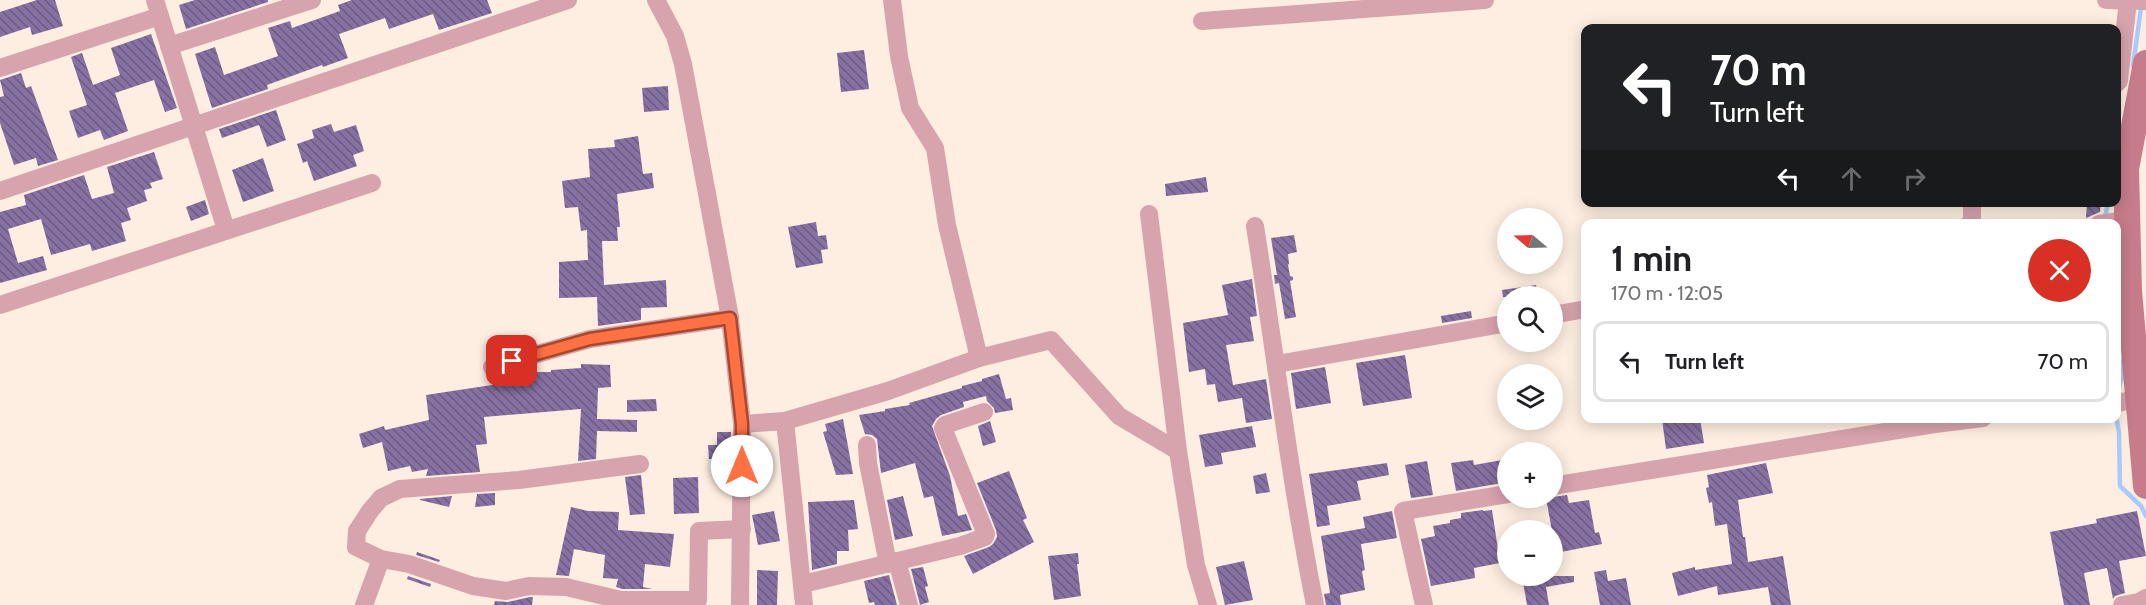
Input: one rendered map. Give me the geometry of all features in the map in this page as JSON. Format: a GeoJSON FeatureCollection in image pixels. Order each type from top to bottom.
{"type":"FeatureCollection","features":[{"type":"Feature","properties":{"kind":"street"},"geometry":{"type":"LineString","coordinates":[[0,191],[568,0]]}},
{"type":"Feature","properties":{"kind":"street"},"geometry":{"type":"LineString","coordinates":[[656,0],[675,36],[683,64],[730,318],[742,424],[740,605]]}},
{"type":"Feature","properties":{"kind":"street"},"geometry":{"type":"LineString","coordinates":[[892,0],[899,56],[910,108],[934,148],[947,225],[979,358]]}},
{"type":"Feature","properties":{"kind":"street"},"geometry":{"type":"LineString","coordinates":[[1202,21],[1485,0]]}},
{"type":"Feature","properties":{"kind":"street"},"geometry":{"type":"LineString","coordinates":[[2106,0],[2137,1],[2121,72]]}},
{"type":"Feature","properties":{"kind":"street"},"geometry":{"type":"LineString","coordinates":[[169,46],[305,1]]}},
{"type":"Feature","properties":{"kind":"street"},"geometry":{"type":"LineString","coordinates":[[0,68],[158,8],[226,230]]}},
{"type":"Feature","properties":{"kind":"street"},"geometry":{"type":"LineString","coordinates":[[2121,170],[2140,130],[2146,63]]}},
{"type":"Feature","properties":{"kind":"street"},"geometry":{"type":"LineString","coordinates":[[0,305],[372,183]]}},
{"type":"Feature","properties":{"kind":"street"},"geometry":{"type":"LineString","coordinates":[[1149,214],[1178,451],[1196,565],[1208,605]]}},
{"type":"Feature","properties":{"kind":"street"},"geometry":{"type":"LineString","coordinates":[[1255,226],[1292,477],[1315,605]]}},
{"type":"Feature","properties":{"kind":"street"},"geometry":{"type":"LineString","coordinates":[[2121,254],[2129,291],[2133,400],[2146,486]]}},
{"type":"Feature","properties":{"kind":"street"},"geometry":{"type":"LineString","coordinates":[[1563,313],[1581,310]]}},
{"type":"Feature","properties":{"kind":"street"},"geometry":{"type":"LineString","coordinates":[[492,367],[590,339],[730,318]]}},
{"type":"Feature","properties":{"kind":"street"},"geometry":{"type":"LineString","coordinates":[[1277,364],[1497,325]]}},
{"type":"Feature","properties":{"kind":"street"},"geometry":{"type":"LineString","coordinates":[[742,424],[785,421],[888,390],[979,358],[1051,340],[1119,416],[1178,451]]}},
{"type":"Feature","properties":{"kind":"street"},"geometry":{"type":"LineString","coordinates":[[803,584],[960,546],[985,537],[986,534],[943,428],[945,425],[984,412]]}},
{"type":"Feature","properties":{"kind":"street"},"geometry":{"type":"LineString","coordinates":[[785,421],[804,605]]}},
{"type":"Feature","properties":{"kind":"street"},"geometry":{"type":"LineString","coordinates":[[1563,484],[1946,423]]}},
{"type":"Feature","properties":{"kind":"street"},"geometry":{"type":"LineString","coordinates":[[867,445],[868,464],[893,563],[909,605]]}},
{"type":"Feature","properties":{"kind":"street"},"geometry":{"type":"LineString","coordinates":[[640,464],[509,481],[400,489],[381,498],[370,510],[357,531],[356,547],[381,559],[409,564],[473,586],[506,591],[529,586],[566,587],[621,600],[698,600],[699,531],[742,529]]}},
{"type":"Feature","properties":{"kind":"street"},"geometry":{"type":"LineString","coordinates":[[1424,605],[1403,511],[1497,496]]}},
{"type":"Feature","properties":{"kind":"street"},"geometry":{"type":"LineString","coordinates":[[364,605],[381,559]]}},
{"type":"Feature","properties":{"kind":"building"},"geometry":{"type":"Polygon","coordinates":[[[37,0],[55,0],[63,26],[32,35],[30,27],[0,37],[0,12],[37,0]]]}},
{"type":"Feature","properties":{"kind":"building"},"geometry":{"type":"Polygon","coordinates":[[[195,0],[268,0],[268,2],[186,29],[179,5],[195,0]]]}},
{"type":"Feature","properties":{"kind":"building"},"geometry":{"type":"Polygon","coordinates":[[[352,0],[487,0],[492,13],[439,30],[433,14],[389,29],[385,18],[339,34],[348,58],[267,85],[268,89],[212,108],[195,54],[215,47],[224,75],[278,56],[268,28],[290,21],[292,28],[340,11],[338,5],[352,0]]]}},
{"type":"Feature","properties":{"kind":"building"},"geometry":{"type":"Polygon","coordinates":[[[151,34],[177,108],[165,112],[154,80],[115,93],[128,131],[104,140],[100,130],[78,138],[69,111],[87,105],[71,57],[82,53],[93,85],[120,75],[111,48],[151,34]]]}},
{"type":"Feature","properties":{"kind":"building"},"geometry":{"type":"Polygon","coordinates":[[[864,50],[869,89],[841,92],[837,53],[864,50]]]}},
{"type":"Feature","properties":{"kind":"building"},"geometry":{"type":"Polygon","coordinates":[[[21,73],[26,88],[31,86],[58,160],[38,166],[36,158],[14,165],[0,123],[0,97],[4,96],[0,80],[21,73]]]}},
{"type":"Feature","properties":{"kind":"building"},"geometry":{"type":"Polygon","coordinates":[[[668,86],[669,110],[644,112],[642,88],[668,86]]]}},
{"type":"Feature","properties":{"kind":"building"},"geometry":{"type":"Polygon","coordinates":[[[276,110],[286,140],[267,147],[259,125],[222,138],[219,129],[276,110]]]}},
{"type":"Feature","properties":{"kind":"building"},"geometry":{"type":"Polygon","coordinates":[[[331,124],[334,132],[356,125],[364,151],[353,155],[357,166],[314,181],[307,161],[303,163],[297,144],[314,138],[312,130],[331,124]]]}},
{"type":"Feature","properties":{"kind":"building"},"geometry":{"type":"Polygon","coordinates":[[[638,136],[643,174],[652,173],[654,188],[617,194],[620,227],[617,227],[618,241],[602,241],[604,285],[666,280],[667,307],[641,308],[641,320],[598,326],[597,297],[559,298],[559,262],[588,260],[587,230],[581,231],[578,207],[565,208],[562,181],[590,177],[588,149],[615,147],[614,140],[638,136]]]}},
{"type":"Feature","properties":{"kind":"building"},"geometry":{"type":"Polygon","coordinates":[[[154,152],[163,179],[150,183],[152,188],[144,190],[147,201],[127,208],[131,220],[121,223],[126,241],[92,251],[90,244],[51,255],[41,219],[8,229],[18,263],[43,256],[47,270],[0,283],[0,212],[26,205],[24,195],[84,175],[92,199],[114,193],[107,167],[154,152]]]}},
{"type":"Feature","properties":{"kind":"building"},"geometry":{"type":"Polygon","coordinates":[[[263,158],[274,191],[243,202],[232,170],[263,158]]]}},
{"type":"Feature","properties":{"kind":"building"},"geometry":{"type":"Polygon","coordinates":[[[1206,177],[1208,192],[1166,196],[1165,184],[1206,177]]]}},
{"type":"Feature","properties":{"kind":"building"},"geometry":{"type":"Polygon","coordinates":[[[205,200],[209,214],[191,221],[186,207],[205,200]]]}},
{"type":"Feature","properties":{"kind":"building"},"geometry":{"type":"Polygon","coordinates":[[[2087,207],[2100,207],[2100,212],[2086,218],[2087,207]]]}},
{"type":"Feature","properties":{"kind":"building"},"geometry":{"type":"Polygon","coordinates":[[[816,222],[818,236],[826,235],[828,249],[821,250],[823,263],[796,268],[788,227],[816,222]]]}},
{"type":"Feature","properties":{"kind":"building"},"geometry":{"type":"Polygon","coordinates":[[[1294,235],[1297,252],[1288,254],[1288,265],[1290,276],[1293,277],[1290,281],[1296,317],[1285,319],[1279,283],[1275,284],[1274,275],[1277,275],[1271,238],[1294,235]]]}},
{"type":"Feature","properties":{"kind":"building"},"geometry":{"type":"Polygon","coordinates":[[[1252,279],[1257,316],[1250,317],[1254,341],[1226,345],[1233,385],[1266,379],[1272,419],[1246,423],[1242,398],[1218,402],[1215,384],[1207,385],[1205,369],[1189,372],[1183,323],[1228,315],[1222,285],[1252,279]]]}},
{"type":"Feature","properties":{"kind":"building"},"geometry":{"type":"Polygon","coordinates":[[[1471,311],[1472,318],[1442,323],[1441,316],[1471,311]]]}},
{"type":"Feature","properties":{"kind":"building"},"geometry":{"type":"Polygon","coordinates":[[[1405,355],[1412,398],[1363,406],[1356,363],[1405,355]]]}},
{"type":"Feature","properties":{"kind":"building"},"geometry":{"type":"Polygon","coordinates":[[[581,364],[610,365],[611,387],[598,388],[597,419],[637,420],[637,432],[597,431],[596,459],[578,461],[581,409],[484,417],[487,444],[476,445],[480,472],[426,476],[428,469],[412,472],[410,466],[388,471],[382,442],[363,448],[359,434],[384,426],[385,430],[429,420],[426,395],[524,380],[524,372],[551,372],[551,370],[581,368],[581,364]]]}},
{"type":"Feature","properties":{"kind":"building"},"geometry":{"type":"Polygon","coordinates":[[[1325,367],[1331,403],[1296,409],[1291,373],[1325,367]]]}},
{"type":"Feature","properties":{"kind":"building"},"geometry":{"type":"Polygon","coordinates":[[[999,374],[1006,399],[1011,398],[1013,410],[995,413],[986,396],[963,402],[964,407],[941,415],[932,426],[950,476],[958,516],[966,514],[972,530],[942,536],[933,496],[924,498],[915,463],[881,473],[877,439],[865,434],[859,415],[910,405],[909,403],[962,388],[962,386],[999,374]]]}},
{"type":"Feature","properties":{"kind":"building"},"geometry":{"type":"Polygon","coordinates":[[[656,399],[657,411],[627,412],[627,400],[656,399]]]}},
{"type":"Feature","properties":{"kind":"building"},"geometry":{"type":"Polygon","coordinates":[[[843,419],[853,474],[836,475],[823,432],[827,431],[825,424],[843,419]]]}},
{"type":"Feature","properties":{"kind":"building"},"geometry":{"type":"Polygon","coordinates":[[[990,421],[996,442],[983,446],[978,426],[990,421]]]}},
{"type":"Feature","properties":{"kind":"building"},"geometry":{"type":"Polygon","coordinates":[[[1663,423],[1701,423],[1704,443],[1666,449],[1663,423]]]}},
{"type":"Feature","properties":{"kind":"building"},"geometry":{"type":"Polygon","coordinates":[[[1252,426],[1256,447],[1221,453],[1223,464],[1205,467],[1199,435],[1252,426]]]}},
{"type":"Feature","properties":{"kind":"building"},"geometry":{"type":"Polygon","coordinates":[[[717,432],[731,432],[730,458],[709,459],[708,445],[717,445],[717,432]]]}},
{"type":"Feature","properties":{"kind":"building"},"geometry":{"type":"Polygon","coordinates":[[[1473,460],[1474,465],[1497,461],[1497,484],[1456,491],[1451,463],[1473,460]]]}},
{"type":"Feature","properties":{"kind":"building"},"geometry":{"type":"Polygon","coordinates":[[[1427,461],[1433,495],[1411,498],[1405,465],[1427,461]]]}},
{"type":"Feature","properties":{"kind":"building"},"geometry":{"type":"Polygon","coordinates":[[[1387,463],[1389,475],[1357,481],[1361,500],[1327,506],[1330,525],[1317,527],[1309,474],[1387,463]]]}},
{"type":"Feature","properties":{"kind":"building"},"geometry":{"type":"Polygon","coordinates":[[[1766,463],[1773,493],[1738,500],[1743,537],[1745,537],[1748,562],[1783,556],[1791,605],[1771,605],[1768,587],[1718,595],[1717,586],[1678,596],[1672,573],[1695,567],[1695,570],[1732,564],[1727,524],[1715,526],[1712,502],[1709,503],[1706,488],[1709,487],[1707,475],[1766,463]]]}},
{"type":"Feature","properties":{"kind":"building"},"geometry":{"type":"Polygon","coordinates":[[[762,464],[765,486],[753,486],[753,465],[762,464]]]}},
{"type":"Feature","properties":{"kind":"building"},"geometry":{"type":"Polygon","coordinates":[[[1009,471],[1027,518],[1023,520],[1034,542],[973,574],[964,556],[989,547],[997,537],[977,483],[1009,471]]]}},
{"type":"Feature","properties":{"kind":"building"},"geometry":{"type":"Polygon","coordinates":[[[1266,473],[1270,492],[1256,494],[1253,476],[1266,473]]]}},
{"type":"Feature","properties":{"kind":"building"},"geometry":{"type":"Polygon","coordinates":[[[641,475],[645,514],[630,515],[625,477],[641,475]]]}},
{"type":"Feature","properties":{"kind":"building"},"geometry":{"type":"Polygon","coordinates":[[[698,477],[699,513],[674,514],[673,478],[698,477]]]}},
{"type":"Feature","properties":{"kind":"building"},"geometry":{"type":"Polygon","coordinates":[[[495,493],[495,505],[475,507],[477,494],[495,493]]]}},
{"type":"Feature","properties":{"kind":"building"},"geometry":{"type":"Polygon","coordinates":[[[1567,495],[1569,503],[1589,500],[1595,533],[1599,532],[1602,544],[1563,552],[1563,520],[1550,520],[1548,508],[1563,508],[1563,496],[1567,495]]]}},
{"type":"Feature","properties":{"kind":"building"},"geometry":{"type":"Polygon","coordinates":[[[452,496],[449,507],[420,500],[420,499],[452,496]]]}},
{"type":"Feature","properties":{"kind":"building"},"geometry":{"type":"Polygon","coordinates":[[[903,496],[913,536],[895,540],[887,500],[903,496]]]}},
{"type":"Feature","properties":{"kind":"building"},"geometry":{"type":"Polygon","coordinates":[[[854,500],[858,529],[848,530],[849,551],[837,551],[837,564],[812,570],[808,502],[854,500]]]}},
{"type":"Feature","properties":{"kind":"building"},"geometry":{"type":"Polygon","coordinates":[[[571,507],[588,511],[619,512],[618,530],[674,534],[670,567],[645,564],[643,587],[652,589],[622,589],[616,587],[618,579],[603,578],[605,555],[574,549],[569,576],[556,575],[571,507]]]}},
{"type":"Feature","properties":{"kind":"building"},"geometry":{"type":"Polygon","coordinates":[[[1492,510],[1497,543],[1497,564],[1474,568],[1475,578],[1431,586],[1421,539],[1435,536],[1433,526],[1461,518],[1461,513],[1492,510]]]}},
{"type":"Feature","properties":{"kind":"building"},"geometry":{"type":"Polygon","coordinates":[[[774,511],[780,541],[758,545],[752,515],[774,511]]]}},
{"type":"Feature","properties":{"kind":"building"},"geometry":{"type":"Polygon","coordinates":[[[1392,511],[1397,538],[1361,544],[1365,590],[1340,595],[1341,605],[1326,605],[1324,594],[1330,593],[1321,536],[1365,528],[1363,517],[1392,511]]]}},
{"type":"Feature","properties":{"kind":"building"},"geometry":{"type":"Polygon","coordinates":[[[2137,511],[2146,556],[2119,561],[2125,593],[2113,599],[2107,568],[2084,573],[2090,605],[2064,605],[2050,532],[2097,523],[2096,519],[2137,511]]]}},
{"type":"Feature","properties":{"kind":"building"},"geometry":{"type":"Polygon","coordinates":[[[417,552],[440,560],[439,562],[416,555],[417,552]]]}},
{"type":"Feature","properties":{"kind":"building"},"geometry":{"type":"Polygon","coordinates":[[[1078,553],[1081,596],[1054,600],[1048,556],[1078,553]]]}},
{"type":"Feature","properties":{"kind":"building"},"geometry":{"type":"Polygon","coordinates":[[[1244,561],[1253,600],[1225,605],[1216,567],[1244,561]]]}},
{"type":"Feature","properties":{"kind":"building"},"geometry":{"type":"Polygon","coordinates":[[[923,567],[929,602],[920,605],[911,569],[923,567]]]}},
{"type":"Feature","properties":{"kind":"building"},"geometry":{"type":"Polygon","coordinates":[[[757,570],[778,571],[777,605],[757,605],[757,570]]]}},
{"type":"Feature","properties":{"kind":"building"},"geometry":{"type":"Polygon","coordinates":[[[1606,570],[1608,581],[1626,578],[1631,605],[1600,605],[1594,572],[1606,570]]]}},
{"type":"Feature","properties":{"kind":"building"},"geometry":{"type":"Polygon","coordinates":[[[889,575],[897,605],[869,603],[864,581],[889,575]]]}},
{"type":"Feature","properties":{"kind":"building"},"geometry":{"type":"Polygon","coordinates":[[[408,576],[431,584],[430,587],[407,579],[408,576]]]}},
{"type":"Feature","properties":{"kind":"building"},"geometry":{"type":"Polygon","coordinates":[[[1563,576],[1574,576],[1574,582],[1563,584],[1563,576]]]}},
{"type":"Feature","properties":{"kind":"building"},"geometry":{"type":"Polygon","coordinates":[[[1524,586],[1552,586],[1546,587],[1549,605],[1527,605],[1524,586]]]}},
{"type":"Feature","properties":{"kind":"building"},"geometry":{"type":"Polygon","coordinates":[[[533,597],[532,605],[494,605],[495,601],[508,602],[533,597]]]}},
{"type":"Feature","properties":{"kind":"waterway"},"geometry":{"type":"LineString","coordinates":[[2133,66],[2141,8]]}},
{"type":"Feature","properties":{"kind":"waterway"},"geometry":{"type":"LineString","coordinates":[[2105,218],[2107,207]]}},
{"type":"Feature","properties":{"kind":"waterway"},"geometry":{"type":"LineString","coordinates":[[2121,380],[2123,360]]}},
{"type":"Feature","properties":{"kind":"waterway"},"geometry":{"type":"LineString","coordinates":[[2117,423],[2120,486],[2141,506],[2146,516]]}},
{"type":"Feature","properties":{"kind":"route"},"geometry":{"type":"LineString","coordinates":[[512,361],[590,339],[730,318],[742,424],[742,466]]}}]}
